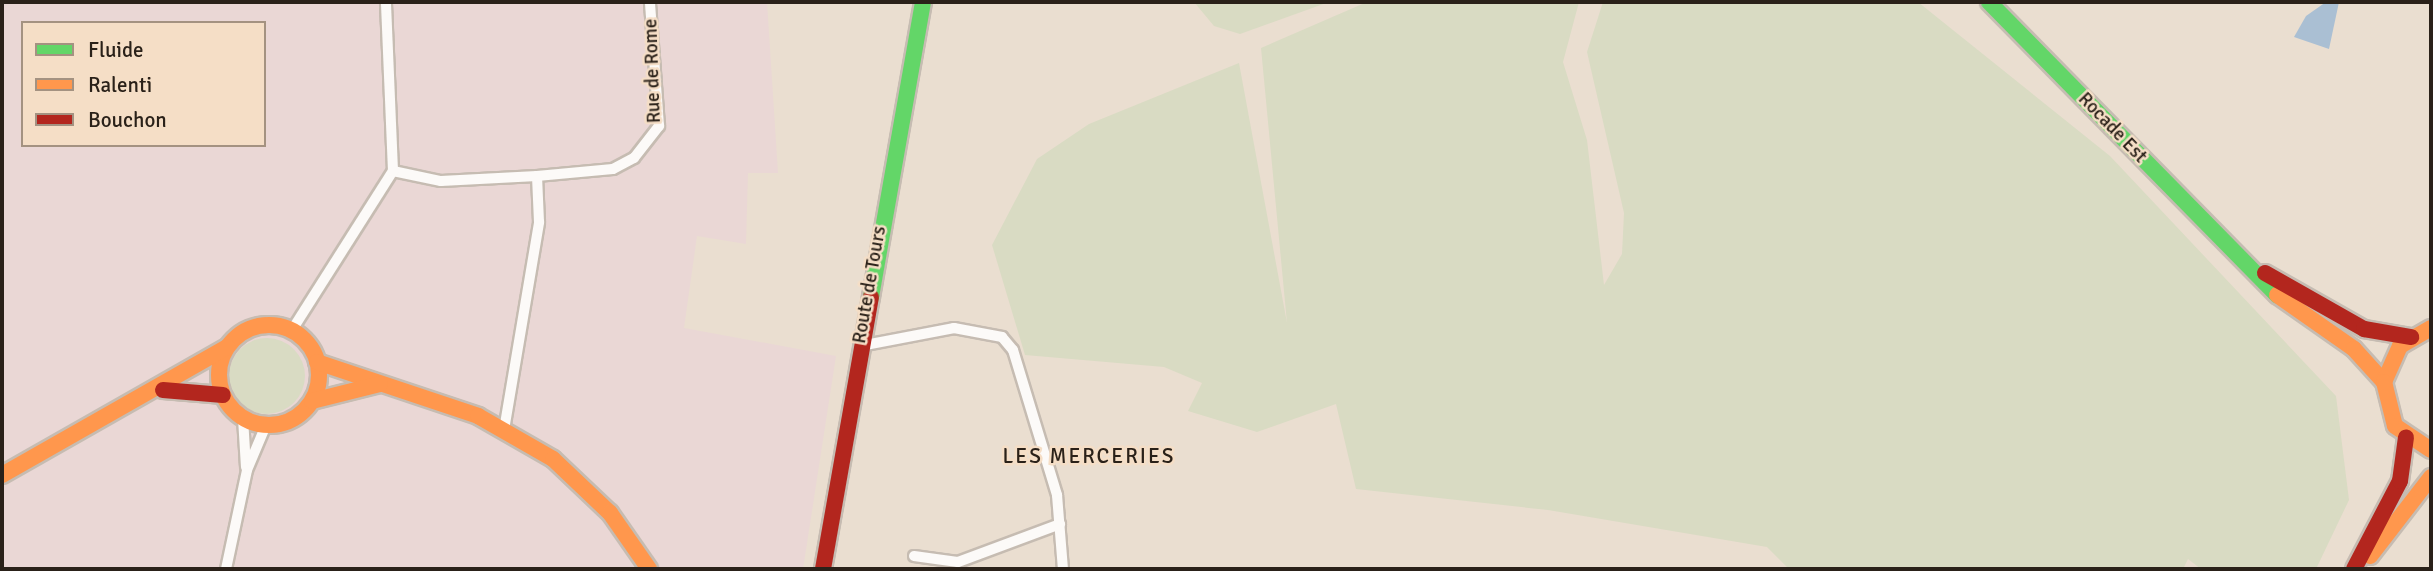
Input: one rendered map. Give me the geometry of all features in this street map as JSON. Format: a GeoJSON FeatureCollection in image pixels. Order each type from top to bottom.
{"type":"FeatureCollection","features":[{"type":"Feature","properties":{"kind":"main road","name":"Route de Tours"},"geometry":{"type":"LineString","coordinates":[[823,569],[859,346],[923,2]]}},
{"type":"Feature","properties":{"kind":"main road","name":"Rocade Est"},"geometry":{"type":"LineString","coordinates":[[1989,2],[2279,297],[2354,349],[2384,382]]}},
{"type":"Feature","properties":{"kind":"main road","name":"Rocade Est"},"geometry":{"type":"LineString","coordinates":[[2235,254],[2364,329],[2411,337]]}},
{"type":"Feature","properties":{"kind":"main road"},"geometry":{"type":"LineString","coordinates":[[2,475],[162,390],[261,325],[292,330],[317,362],[390,383],[504,429],[587,486],[649,569]]}},
{"type":"Feature","properties":{"kind":"main road"},"geometry":{"type":"LineString","coordinates":[[2431,328],[2411,337],[2392,357],[2384,382],[2388,412],[2406,437],[2431,450]]}},
{"type":"Feature","properties":{"kind":"main road"},"geometry":{"type":"LineString","coordinates":[[227,347],[220,362],[223,395],[243,418],[266,425],[292,420],[312,401],[350,387],[390,383]]}},
{"type":"Feature","properties":{"kind":"main road"},"geometry":{"type":"LineString","coordinates":[[312,401],[317,362]]}},
{"type":"Feature","properties":{"kind":"main road"},"geometry":{"type":"LineString","coordinates":[[162,390],[223,395]]}},
{"type":"Feature","properties":{"kind":"main road"},"geometry":{"type":"LineString","coordinates":[[2357,569],[2400,481],[2406,437]]}},
{"type":"Feature","properties":{"kind":"main road"},"geometry":{"type":"LineString","coordinates":[[2357,569],[2431,477]]}},
{"type":"Feature","properties":{"kind":"street"},"geometry":{"type":"LineString","coordinates":[[292,330],[393,171],[386,2]]}},
{"type":"Feature","properties":{"kind":"street","name":"Rue de Rome"},"geometry":{"type":"LineString","coordinates":[[393,171],[442,181],[613,169],[650,142],[659,126],[650,2]]}},
{"type":"Feature","properties":{"kind":"street"},"geometry":{"type":"LineString","coordinates":[[504,429],[537,234],[537,176]]}},
{"type":"Feature","properties":{"kind":"street"},"geometry":{"type":"LineString","coordinates":[[859,346],[954,328],[1002,337],[1013,350],[1057,495],[1063,569]]}},
{"type":"Feature","properties":{"kind":"street"},"geometry":{"type":"LineString","coordinates":[[243,418],[247,470]]}},
{"type":"Feature","properties":{"kind":"street"},"geometry":{"type":"LineString","coordinates":[[226,569],[247,470],[266,425]]}},
{"type":"Feature","properties":{"kind":"street"},"geometry":{"type":"LineString","coordinates":[[914,556],[958,562],[1059,524]]}},
{"type":"Feature","properties":{"kind":"shaded area"},"geometry":{"type":"Polygon","coordinates":[[[2,2],[767,2],[778,173],[748,173],[746,244],[697,236],[684,328],[836,356],[803,569],[2,569],[2,2]]]}},
{"type":"Feature","properties":{"kind":"green space"},"geometry":{"type":"Polygon","coordinates":[[[1194,2],[1329,2],[1240,34],[1214,26],[1194,2]]]}},
{"type":"Feature","properties":{"kind":"green space"},"geometry":{"type":"Polygon","coordinates":[[[1367,2],[1579,2],[1563,62],[1587,140],[1604,285],[1622,254],[1624,213],[1587,52],[1603,2],[1918,2],[2110,156],[2336,396],[2349,500],[2316,569],[2201,569],[2188,559],[2183,569],[1789,569],[1767,547],[1548,510],[1356,489],[1336,404],[1257,432],[1188,411],[1202,383],[1164,367],[1025,355],[992,245],[1037,159],[1089,124],[1239,63],[1287,323],[1261,48],[1367,2]]]}},
{"type":"Feature","properties":{"kind":"green space"},"geometry":{"type":"Polygon","coordinates":[[[267,338],[281,341],[294,349],[302,362],[305,376],[302,390],[294,403],[281,411],[267,414],[253,411],[240,403],[232,390],[229,376],[232,362],[240,349],[253,341],[267,338]]]}},
{"type":"Feature","properties":{"kind":"water"},"geometry":{"type":"Polygon","coordinates":[[[2326,2],[2339,2],[2329,49],[2294,37],[2306,16],[2326,2]]]}},
{"type":"Feature","properties":{"kind":"traffic: fast"},"geometry":{"type":"LineString","coordinates":[[871,297],[923,2]]}},
{"type":"Feature","properties":{"kind":"traffic: fast"},"geometry":{"type":"LineString","coordinates":[[1989,2],[2277,295]]}},
{"type":"Feature","properties":{"kind":"traffic: slow"},"geometry":{"type":"LineString","coordinates":[[2277,295],[2354,349],[2384,382]]}},
{"type":"Feature","properties":{"kind":"traffic: slow"},"geometry":{"type":"LineString","coordinates":[[269,325],[297,333],[311,347],[319,375],[311,403],[297,417],[269,425],[241,417],[227,403],[219,375],[227,347],[241,333],[269,325]]}},
{"type":"Feature","properties":{"kind":"traffic: slow"},"geometry":{"type":"LineString","coordinates":[[2431,328],[2400,346],[2384,382],[2395,426],[2431,450]]}},
{"type":"Feature","properties":{"kind":"traffic: slow"},"geometry":{"type":"LineString","coordinates":[[2,475],[227,347]]}},
{"type":"Feature","properties":{"kind":"traffic: slow"},"geometry":{"type":"LineString","coordinates":[[317,362],[478,416],[553,459],[610,513],[649,569]]}},
{"type":"Feature","properties":{"kind":"traffic: slow"},"geometry":{"type":"LineString","coordinates":[[312,401],[380,384]]}},
{"type":"Feature","properties":{"kind":"traffic: slow"},"geometry":{"type":"LineString","coordinates":[[2370,556],[2431,477]]}},
{"type":"Feature","properties":{"kind":"traffic: jam"},"geometry":{"type":"LineString","coordinates":[[2265,273],[2364,329],[2411,337]]}},
{"type":"Feature","properties":{"kind":"traffic: jam"},"geometry":{"type":"LineString","coordinates":[[823,569],[871,297]]}},
{"type":"Feature","properties":{"kind":"traffic: jam"},"geometry":{"type":"LineString","coordinates":[[163,390],[223,395]]}},
{"type":"Feature","properties":{"kind":"traffic: jam"},"geometry":{"type":"LineString","coordinates":[[2354,569],[2400,481],[2406,437]]}},
{"type":"Feature","properties":{"kind":"district","name":"LES MERCERIES"},"geometry":{"type":"Point","coordinates":[1089,456]}}]}
